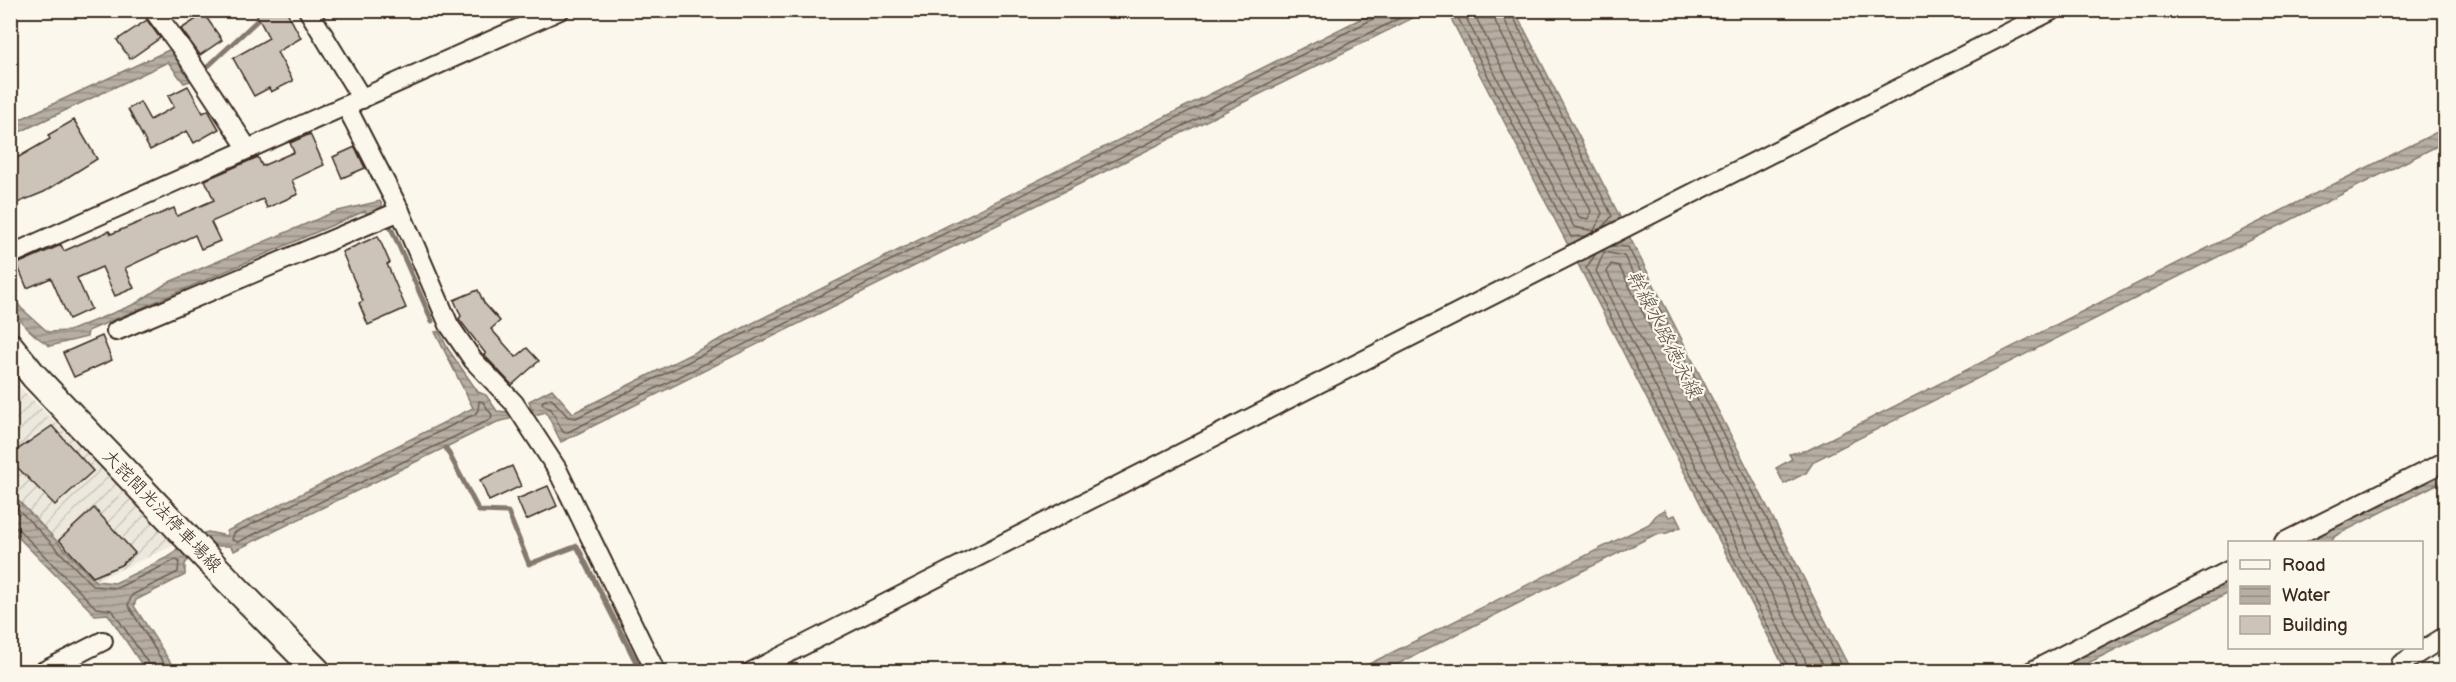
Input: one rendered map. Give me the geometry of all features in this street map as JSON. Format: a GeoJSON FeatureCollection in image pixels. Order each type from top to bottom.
{"type":"FeatureCollection","features":[{"type":"Feature","properties":{"kind":"main road","name":"大詫間光法停車場線"},"geometry":{"type":"LineString","coordinates":[[10,346],[34,376],[318,672]]}},
{"type":"Feature","properties":{"kind":"street"},"geometry":{"type":"LineString","coordinates":[[153,10],[180,46],[248,149]]}},
{"type":"Feature","properties":{"kind":"street"},"geometry":{"type":"LineString","coordinates":[[308,10],[354,103],[449,325],[473,360],[514,404],[557,469],[656,672]]}},
{"type":"Feature","properties":{"kind":"street"},"geometry":{"type":"LineString","coordinates":[[10,255],[560,10]]}},
{"type":"Feature","properties":{"kind":"street"},"geometry":{"type":"LineString","coordinates":[[751,672],[1615,235],[2053,10]]}},
{"type":"Feature","properties":{"kind":"street"},"geometry":{"type":"LineString","coordinates":[[116,331],[400,211]]}},
{"type":"Feature","properties":{"kind":"street"},"geometry":{"type":"LineString","coordinates":[[2288,541],[2445,461]]}},
{"type":"Feature","properties":{"kind":"street"},"geometry":{"type":"LineString","coordinates":[[2030,672],[2228,571]]}},
{"type":"Feature","properties":{"kind":"street"},"geometry":{"type":"LineString","coordinates":[[2401,664],[2445,636]]}},
{"type":"Feature","properties":{"kind":"street"},"geometry":{"type":"LineString","coordinates":[[42,672],[103,641]]}},
{"type":"Feature","properties":{"kind":"shaded area"},"geometry":{"type":"Polygon","coordinates":[[[10,376],[177,544],[95,581],[11,492],[10,376]]]}},
{"type":"Feature","properties":{"kind":"water"},"geometry":{"type":"Polygon","coordinates":[[[1376,11],[1415,11],[1417,16],[561,442],[546,412],[534,415],[529,401],[552,389],[573,413],[1376,11]]]}},
{"type":"Feature","properties":{"kind":"water","name":"幹線水路徳永線"},"geometry":{"type":"Polygon","coordinates":[[[1447,11],[1515,11],[1622,221],[1616,242],[1629,236],[1851,671],[1786,671],[1577,262],[1590,256],[1583,241],[1569,247],[1447,11]]]}},
{"type":"Feature","properties":{"kind":"water"},"geometry":{"type":"Polygon","coordinates":[[[171,49],[196,79],[184,83],[168,62],[11,136],[10,124],[171,49]]]}},
{"type":"Feature","properties":{"kind":"water"},"geometry":{"type":"Polygon","coordinates":[[[2445,128],[2445,142],[1814,461],[1806,473],[1784,484],[1776,468],[1792,459],[1789,454],[1808,450],[2445,128]]]}},
{"type":"Feature","properties":{"kind":"water"},"geometry":{"type":"Polygon","coordinates":[[[380,201],[383,207],[367,214],[365,211],[88,331],[87,337],[50,346],[23,324],[14,310],[11,294],[21,308],[48,332],[69,331],[135,304],[167,283],[334,212],[380,201]]]}},
{"type":"Feature","properties":{"kind":"water"},"geometry":{"type":"Polygon","coordinates":[[[439,331],[448,349],[478,392],[486,395],[497,411],[508,412],[513,418],[497,422],[234,551],[230,546],[208,546],[198,535],[208,532],[227,536],[227,531],[473,408],[435,332],[439,331]]]}},
{"type":"Feature","properties":{"kind":"water"},"geometry":{"type":"Polygon","coordinates":[[[2445,471],[2445,480],[2335,536],[2332,541],[2307,541],[2445,471]]]}},
{"type":"Feature","properties":{"kind":"water"},"geometry":{"type":"Polygon","coordinates":[[[10,492],[95,581],[115,583],[172,555],[180,545],[189,558],[185,564],[185,575],[136,600],[134,606],[176,671],[146,671],[108,614],[95,615],[11,530],[10,492]]]}},
{"type":"Feature","properties":{"kind":"water"},"geometry":{"type":"Polygon","coordinates":[[[1665,510],[1669,517],[1675,515],[1681,527],[1654,535],[1384,671],[1355,671],[1649,524],[1658,513],[1665,510]]]}},
{"type":"Feature","properties":{"kind":"water"},"geometry":{"type":"Polygon","coordinates":[[[2228,582],[2228,593],[2072,671],[2051,671],[2228,582]]]}},
{"type":"Feature","properties":{"kind":"building"},"geometry":{"type":"Polygon","coordinates":[[[254,10],[286,10],[301,38],[277,52],[293,81],[271,92],[269,88],[254,96],[233,58],[269,38],[254,10]]]}},
{"type":"Feature","properties":{"kind":"building"},"geometry":{"type":"Polygon","coordinates":[[[204,14],[222,40],[200,55],[181,29],[204,14]]]}},
{"type":"Feature","properties":{"kind":"building"},"geometry":{"type":"Polygon","coordinates":[[[147,20],[160,38],[130,59],[117,40],[147,20]]]}},
{"type":"Feature","properties":{"kind":"building"},"geometry":{"type":"Polygon","coordinates":[[[188,86],[203,113],[208,110],[219,129],[194,143],[187,131],[150,150],[128,109],[140,102],[150,120],[174,107],[168,96],[188,86]]]}},
{"type":"Feature","properties":{"kind":"building"},"geometry":{"type":"Polygon","coordinates":[[[74,120],[97,159],[44,192],[10,206],[10,162],[50,139],[48,135],[74,120]]]}},
{"type":"Feature","properties":{"kind":"building"},"geometry":{"type":"Polygon","coordinates":[[[310,134],[324,165],[292,180],[298,194],[267,208],[263,199],[211,222],[220,241],[201,249],[195,235],[125,268],[134,288],[115,296],[102,267],[77,278],[91,309],[69,319],[51,278],[27,288],[17,264],[61,245],[64,251],[109,231],[111,234],[174,208],[177,216],[214,200],[205,180],[258,157],[262,166],[294,152],[290,143],[310,134]]]}},
{"type":"Feature","properties":{"kind":"building"},"geometry":{"type":"Polygon","coordinates":[[[355,147],[365,168],[342,178],[333,157],[355,147]]]}},
{"type":"Feature","properties":{"kind":"building"},"geometry":{"type":"Polygon","coordinates":[[[378,236],[406,308],[368,325],[359,303],[363,301],[342,252],[378,236]]]}},
{"type":"Feature","properties":{"kind":"building"},"geometry":{"type":"Polygon","coordinates":[[[478,290],[484,303],[500,321],[491,329],[516,357],[527,348],[539,361],[512,385],[484,355],[486,354],[459,319],[461,316],[454,300],[478,290]]]}},
{"type":"Feature","properties":{"kind":"building"},"geometry":{"type":"Polygon","coordinates":[[[102,336],[112,360],[74,377],[63,353],[102,336]]]}},
{"type":"Feature","properties":{"kind":"building"},"geometry":{"type":"Polygon","coordinates":[[[52,426],[93,471],[55,505],[10,460],[10,455],[52,426]]]}},
{"type":"Feature","properties":{"kind":"building"},"geometry":{"type":"Polygon","coordinates":[[[512,466],[521,486],[489,501],[480,480],[512,466]]]}},
{"type":"Feature","properties":{"kind":"building"},"geometry":{"type":"Polygon","coordinates":[[[548,486],[557,506],[526,520],[517,499],[548,486]]]}},
{"type":"Feature","properties":{"kind":"building"},"geometry":{"type":"Polygon","coordinates":[[[94,508],[135,553],[121,565],[93,577],[59,540],[94,508]]]}},
{"type":"Feature","properties":{"kind":"waterway"},"geometry":{"type":"LineString","coordinates":[[204,70],[262,16]]}},
{"type":"Feature","properties":{"kind":"waterway"},"geometry":{"type":"LineString","coordinates":[[391,228],[432,321]]}},
{"type":"Feature","properties":{"kind":"waterway"},"geometry":{"type":"LineString","coordinates":[[446,448],[479,511],[508,512],[529,564],[577,546],[641,672]]}}]}
